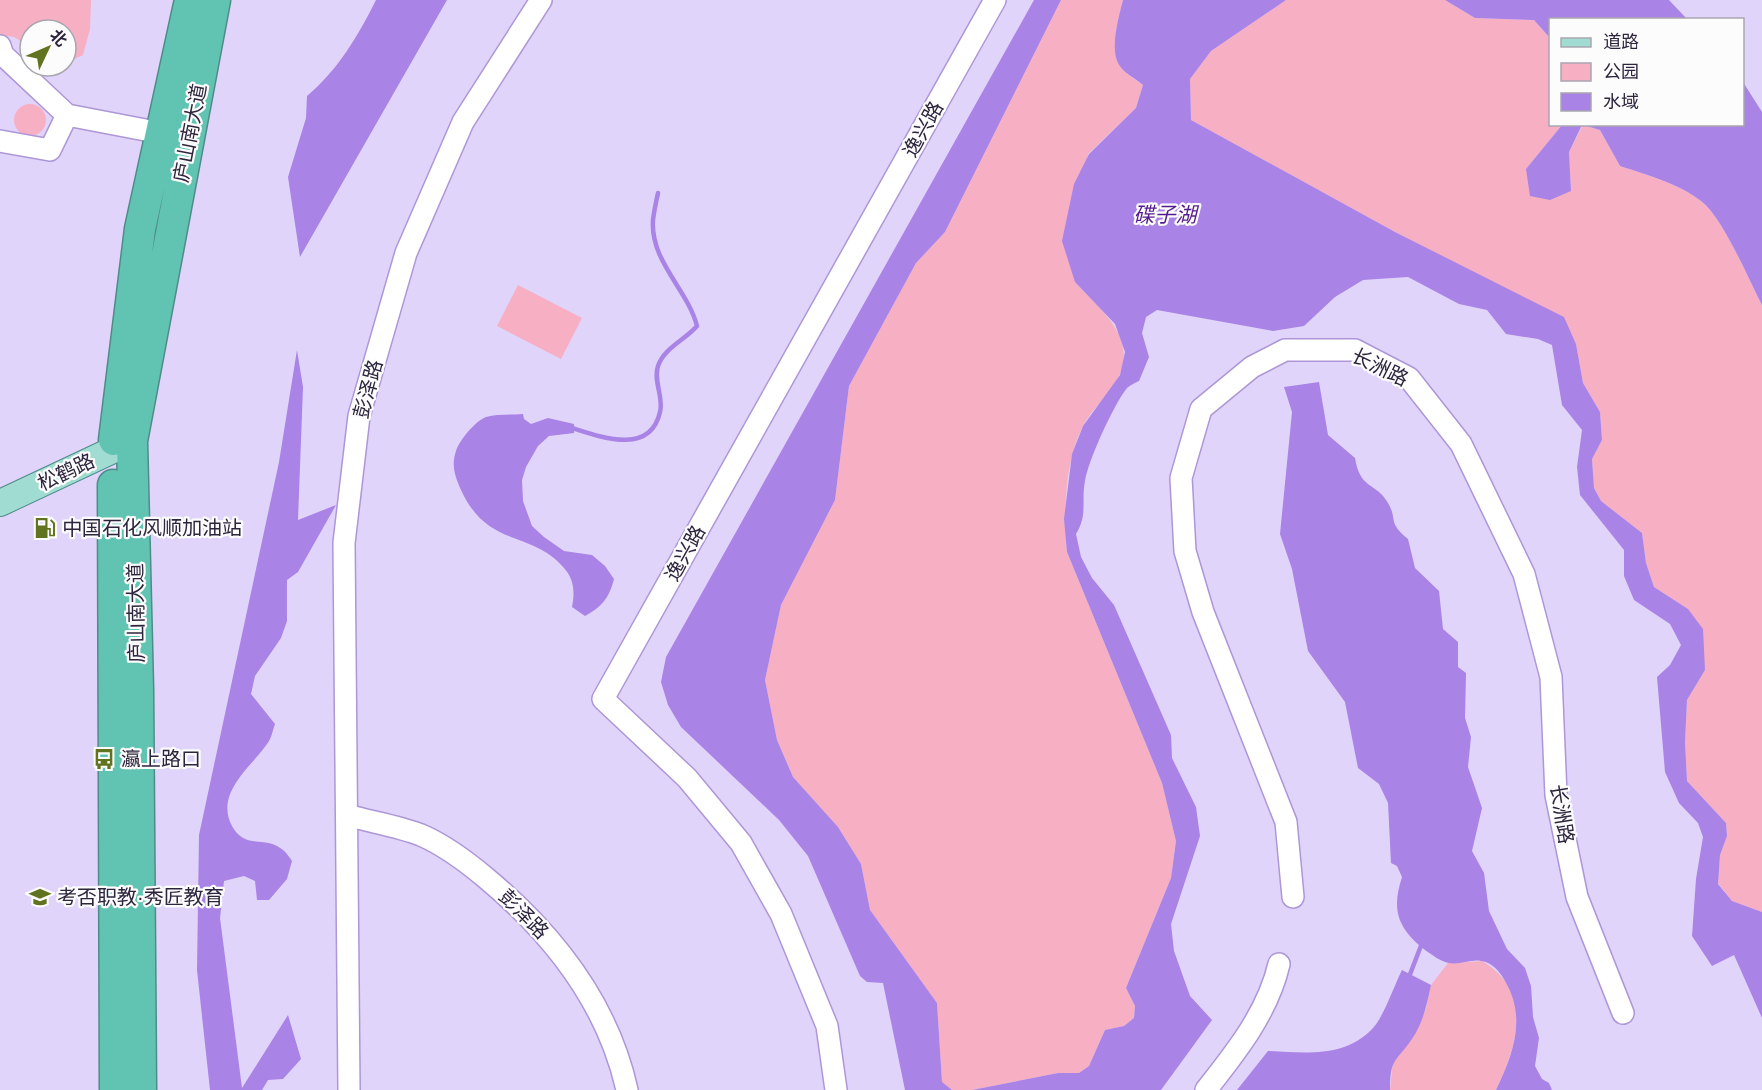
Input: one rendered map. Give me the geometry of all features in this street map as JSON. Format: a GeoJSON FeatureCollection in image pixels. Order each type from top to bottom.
{"type":"FeatureCollection","features":[{"type":"Feature","properties":{"kind":"highway","name":"庐山南大道"},"geometry":{"type":"LineString","coordinates":[[115,1090],[122,446],[140,229],[190,0]]}},
{"type":"Feature","properties":{"kind":"highway","name":"庐山南大道"},"geometry":{"type":"LineString","coordinates":[[141,1090],[138,677],[122,446],[215,0]]}},
{"type":"Feature","properties":{"kind":"main road","name":"松鹤路"},"geometry":{"type":"LineString","coordinates":[[0,504],[122,446]]}},
{"type":"Feature","properties":{"kind":"street","name":"彭泽路"},"geometry":{"type":"LineString","coordinates":[[349,1090],[344,543],[359,416],[406,253],[453,143],[463,122],[541,0]]}},
{"type":"Feature","properties":{"kind":"street","name":"逸兴路"},"geometry":{"type":"LineString","coordinates":[[836,1090],[827,1026],[781,914],[741,843],[687,778],[603,699],[995,0]]}},
{"type":"Feature","properties":{"kind":"street"},"geometry":{"type":"LineString","coordinates":[[1,56],[67,115],[161,133]]}},
{"type":"Feature","properties":{"kind":"street"},"geometry":{"type":"LineString","coordinates":[[0,141],[50,150],[67,115]]}},
{"type":"Feature","properties":{"kind":"street","name":"长洲路"},"geometry":{"type":"LineString","coordinates":[[1293,897],[1286,822],[1203,612],[1185,551],[1181,478],[1201,409],[1252,367],[1285,350],[1354,350],[1409,378],[1461,444],[1524,574],[1551,676],[1557,795],[1577,897],[1623,1013]]}},
{"type":"Feature","properties":{"kind":"street","name":"彭泽路"},"geometry":{"type":"LineString","coordinates":[[347,815],[422,836],[468,864],[512,899],[563,954],[605,1024],[627,1090]]}},
{"type":"Feature","properties":{"kind":"street"},"geometry":{"type":"LineString","coordinates":[[1206,1090],[1239,1046],[1263,1007],[1279,964]]}},
{"type":"Feature","properties":{"kind":"green space"},"geometry":{"type":"Polygon","coordinates":[[[0,0],[91,0],[90,29],[83,55],[78,57],[78,18],[18,18],[18,40],[0,35],[0,0]]]}},
{"type":"Feature","properties":{"kind":"green space"},"geometry":{"type":"Polygon","coordinates":[[[1061,0],[1123,0],[1116,30],[1127,74],[1143,85],[1136,108],[1088,154],[1075,282],[1112,323],[1123,347],[1124,360],[1116,381],[1087,419],[1077,440],[1067,488],[1066,537],[1067,552],[1162,783],[1176,841],[1171,878],[1126,988],[1135,1006],[1134,1018],[1124,1026],[1105,1030],[1089,1066],[1079,1073],[1058,1073],[972,1090],[952,1090],[942,1083],[937,1003],[870,910],[861,864],[838,827],[793,777],[777,740],[765,680],[781,605],[835,500],[849,386],[916,263],[945,232],[1061,0]]]}},
{"type":"Feature","properties":{"kind":"green space"},"geometry":{"type":"Polygon","coordinates":[[[1286,0],[1445,0],[1475,18],[1534,20],[1549,37],[1549,126],[1561,126],[1526,169],[1571,191],[1569,152],[1582,126],[1586,126],[1600,130],[1620,166],[1672,184],[1692,195],[1701,201],[1718,220],[1762,305],[1762,912],[1732,901],[1718,883],[1720,855],[1727,836],[1726,823],[1687,781],[1685,742],[1687,700],[1705,670],[1688,609],[1654,587],[1646,563],[1642,533],[1601,501],[1594,488],[1592,459],[1602,440],[1600,412],[1583,383],[1576,344],[1564,318],[1395,232],[1191,120],[1190,79],[1211,51],[1286,0]]]}},
{"type":"Feature","properties":{"kind":"green space"},"geometry":{"type":"Polygon","coordinates":[[[30,104],[42,108],[46,120],[42,132],[30,136],[18,132],[14,120],[18,108],[30,104]]]}},
{"type":"Feature","properties":{"kind":"green space"},"geometry":{"type":"Polygon","coordinates":[[[518,285],[582,318],[561,359],[497,326],[518,285]]]}},
{"type":"Feature","properties":{"kind":"green space"},"geometry":{"type":"Polygon","coordinates":[[[1482,961],[1499,974],[1510,988],[1517,1020],[1510,1055],[1496,1090],[1390,1090],[1393,1060],[1412,1039],[1426,1009],[1431,985],[1448,963],[1482,961]]]}},
{"type":"Feature","properties":{"kind":"water"},"geometry":{"type":"Polygon","coordinates":[[[376,0],[447,0],[300,257],[288,177],[306,118],[307,96],[346,52],[376,0]]]}},
{"type":"Feature","properties":{"kind":"water"},"geometry":{"type":"Polygon","coordinates":[[[1034,0],[1061,0],[945,232],[916,263],[849,386],[835,500],[781,605],[765,680],[777,740],[793,777],[838,827],[861,864],[870,910],[937,1003],[942,1082],[952,1090],[905,1090],[883,983],[867,982],[860,976],[808,856],[779,820],[681,727],[668,705],[661,682],[666,657],[1034,0]]]}},
{"type":"Feature","properties":{"kind":"water","name":"碟子湖"},"geometry":{"type":"Polygon","coordinates":[[[1123,0],[1286,0],[1211,51],[1190,79],[1191,120],[1395,232],[1564,317],[1576,344],[1583,383],[1600,412],[1602,440],[1592,459],[1594,488],[1601,501],[1642,533],[1646,563],[1654,587],[1688,609],[1703,629],[1705,670],[1687,700],[1685,742],[1687,781],[1726,823],[1727,836],[1720,855],[1718,884],[1732,901],[1762,912],[1762,1018],[1734,955],[1712,966],[1692,936],[1696,879],[1703,837],[1698,823],[1679,803],[1665,772],[1657,677],[1670,665],[1681,645],[1670,624],[1634,600],[1624,576],[1624,550],[1580,495],[1577,467],[1582,430],[1562,405],[1552,345],[1538,339],[1506,334],[1487,310],[1459,304],[1408,277],[1363,280],[1335,297],[1304,326],[1273,331],[1157,310],[1146,317],[1142,333],[1149,357],[1139,381],[1127,388],[1109,419],[1096,447],[1085,481],[1082,521],[1076,534],[1081,557],[1092,578],[1114,605],[1171,735],[1172,758],[1196,807],[1200,836],[1171,924],[1174,951],[1190,996],[1212,1020],[1161,1090],[972,1090],[1058,1073],[1079,1073],[1089,1066],[1105,1030],[1124,1026],[1134,1018],[1135,1006],[1126,988],[1171,878],[1176,841],[1162,783],[1067,552],[1064,519],[1072,454],[1083,426],[1120,375],[1125,352],[1115,324],[1075,282],[1062,241],[1074,184],[1089,154],[1136,108],[1143,85],[1123,70],[1116,56],[1116,32],[1123,0]]]}},
{"type":"Feature","properties":{"kind":"water"},"geometry":{"type":"Polygon","coordinates":[[[1445,0],[1669,0],[1686,18],[1549,18],[1549,37],[1534,20],[1475,18],[1445,0]]]}},
{"type":"Feature","properties":{"kind":"water"},"geometry":{"type":"Polygon","coordinates":[[[1744,84],[1762,112],[1762,305],[1726,234],[1709,209],[1682,189],[1620,166],[1600,130],[1586,126],[1744,126],[1744,84]]]}},
{"type":"Feature","properties":{"kind":"water"},"geometry":{"type":"Polygon","coordinates":[[[1561,126],[1582,126],[1569,152],[1571,191],[1550,200],[1530,196],[1526,169],[1561,126]]]}},
{"type":"Feature","properties":{"kind":"water"},"geometry":{"type":"Polygon","coordinates":[[[297,350],[303,387],[298,520],[336,505],[298,572],[287,580],[287,621],[281,638],[255,676],[251,694],[275,724],[269,741],[238,780],[228,802],[228,814],[238,834],[245,839],[276,846],[284,851],[292,861],[287,879],[269,900],[257,900],[255,881],[244,876],[224,881],[220,918],[242,1088],[288,1015],[301,1059],[283,1079],[268,1080],[262,1090],[210,1090],[197,970],[199,835],[279,462],[297,350]]]}},
{"type":"Feature","properties":{"kind":"water"},"geometry":{"type":"Polygon","coordinates":[[[1319,382],[1328,435],[1355,458],[1364,481],[1388,503],[1397,529],[1408,539],[1415,568],[1439,591],[1443,629],[1458,642],[1458,667],[1466,673],[1465,718],[1471,737],[1468,767],[1482,808],[1472,851],[1484,873],[1489,911],[1507,949],[1525,968],[1531,986],[1533,1017],[1539,1038],[1535,1066],[1542,1079],[1549,1083],[1552,1090],[1496,1090],[1508,1063],[1515,1036],[1515,1009],[1512,995],[1505,981],[1489,963],[1473,961],[1453,963],[1439,960],[1416,942],[1403,926],[1397,909],[1402,877],[1397,866],[1391,863],[1388,803],[1379,784],[1358,768],[1345,702],[1308,651],[1292,569],[1280,534],[1292,412],[1284,387],[1319,382]]]}},
{"type":"Feature","properties":{"kind":"water"},"geometry":{"type":"Polygon","coordinates":[[[523,414],[524,419],[531,424],[548,418],[574,424],[574,433],[549,436],[538,446],[526,467],[522,480],[523,501],[532,526],[544,537],[564,551],[592,555],[605,566],[614,579],[604,601],[585,616],[572,607],[573,586],[564,568],[538,548],[497,531],[484,522],[472,509],[455,476],[454,461],[460,442],[477,423],[490,416],[523,414]]]}},
{"type":"Feature","properties":{"kind":"water"},"geometry":{"type":"Polygon","coordinates":[[[1402,970],[1431,985],[1419,1026],[1393,1066],[1390,1090],[1237,1090],[1268,1051],[1311,1053],[1337,1049],[1362,1038],[1381,1016],[1402,970]]]}},
{"type":"Feature","properties":{"kind":"waterway"},"geometry":{"type":"LineString","coordinates":[[569,427],[594,435],[622,440],[646,435],[654,426],[660,412],[658,366],[665,354],[697,326],[686,300],[657,249],[653,220],[658,193]]}},
{"type":"Feature","properties":{"kind":"waterway"},"geometry":{"type":"LineString","coordinates":[[1409,977],[1422,943]]}},
{"type":"Feature","properties":{"kind":"place","name":"中国石化风顺加油站"},"geometry":{"type":"Point","coordinates":[45,528]}},
{"type":"Feature","properties":{"kind":"place","name":"瀛上路口"},"geometry":{"type":"Point","coordinates":[104,759]}},
{"type":"Feature","properties":{"kind":"place","name":"考否职教·秀匠教育"},"geometry":{"type":"Point","coordinates":[40,897]}}]}
